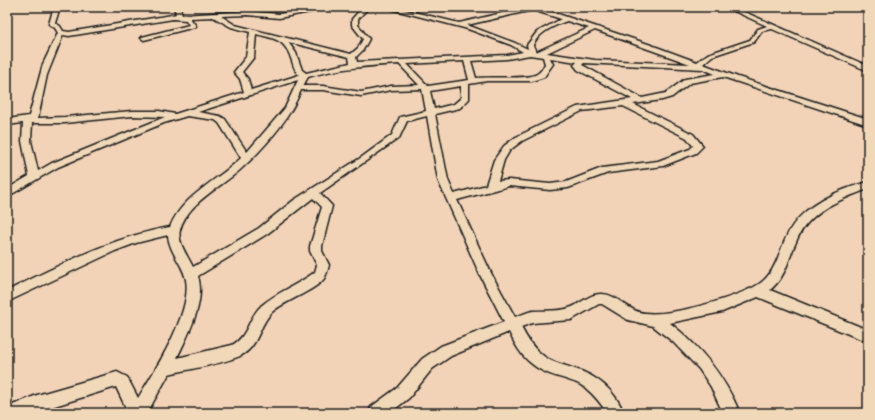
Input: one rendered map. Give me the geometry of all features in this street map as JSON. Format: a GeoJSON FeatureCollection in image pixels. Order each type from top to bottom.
{"type":"FeatureCollection","features":[{"type":"Feature","properties":{"kind":"street"},"geometry":{"type":"LineString","coordinates":[[57,7],[52,24],[58,27],[61,33]]}},
{"type":"Feature","properties":{"kind":"street"},"geometry":{"type":"LineString","coordinates":[[173,18],[179,15],[177,7]]}},
{"type":"Feature","properties":{"kind":"street"},"geometry":{"type":"LineString","coordinates":[[61,33],[84,32],[181,17],[247,13],[286,15],[333,7]]}},
{"type":"Feature","properties":{"kind":"street"},"geometry":{"type":"LineString","coordinates":[[7,194],[34,176],[78,155],[184,112],[353,60],[365,42],[365,37],[354,22],[357,16],[366,7]]}},
{"type":"Feature","properties":{"kind":"street"},"geometry":{"type":"LineString","coordinates":[[386,7],[460,26],[509,42],[537,55],[595,28]]}},
{"type":"Feature","properties":{"kind":"street"},"geometry":{"type":"LineString","coordinates":[[460,26],[532,7],[595,28],[723,75],[868,122]]}},
{"type":"Feature","properties":{"kind":"street"},"geometry":{"type":"LineString","coordinates":[[728,7],[868,69]]}},
{"type":"Feature","properties":{"kind":"street"},"geometry":{"type":"LineString","coordinates":[[215,15],[228,24],[281,38],[353,60],[401,62],[537,55],[583,60],[701,66]]}},
{"type":"Feature","properties":{"kind":"street"},"geometry":{"type":"LineString","coordinates":[[144,38],[193,26],[188,19],[181,17]]}},
{"type":"Feature","properties":{"kind":"street"},"geometry":{"type":"LineString","coordinates":[[298,88],[329,89],[361,94],[391,88],[425,88],[509,78],[526,80],[537,78],[548,67],[530,46],[532,40],[553,24],[566,19]]}},
{"type":"Feature","properties":{"kind":"street"},"geometry":{"type":"LineString","coordinates":[[701,66],[710,55],[752,41],[760,30],[772,27]]}},
{"type":"Feature","properties":{"kind":"street"},"geometry":{"type":"LineString","coordinates":[[248,93],[244,79],[238,72],[250,57],[253,31]]}},
{"type":"Feature","properties":{"kind":"street"},"geometry":{"type":"LineString","coordinates":[[34,176],[26,143],[38,88],[56,41],[61,33]]}},
{"type":"Feature","properties":{"kind":"street"},"geometry":{"type":"LineString","coordinates":[[281,38],[293,53],[299,71],[305,76]]}},
{"type":"Feature","properties":{"kind":"street"},"geometry":{"type":"LineString","coordinates":[[192,274],[263,231],[314,193],[392,140],[396,136],[404,119],[457,106],[463,102],[469,82],[467,59]]}},
{"type":"Feature","properties":{"kind":"street"},"geometry":{"type":"LineString","coordinates":[[583,60],[578,65],[581,68],[641,101]]}},
{"type":"Feature","properties":{"kind":"street"},"geometry":{"type":"LineString","coordinates":[[401,62],[425,88],[439,166],[451,198],[486,275],[512,325],[531,356],[542,365],[583,379],[594,386],[604,394],[616,413]]}},
{"type":"Feature","properties":{"kind":"street"},"geometry":{"type":"LineString","coordinates":[[491,186],[499,160],[507,148],[519,139],[574,111],[626,104],[669,95],[684,83],[693,79],[723,75]]}},
{"type":"Feature","properties":{"kind":"street"},"geometry":{"type":"LineString","coordinates":[[14,413],[38,403],[117,379],[122,382],[132,403],[140,411],[164,368],[193,304],[194,288],[192,274],[177,246],[174,230],[194,202],[237,166],[286,113],[294,99],[300,82],[305,76]]}},
{"type":"Feature","properties":{"kind":"street"},"geometry":{"type":"LineString","coordinates":[[451,198],[491,186],[509,184],[538,187],[559,187],[576,183],[606,170],[660,164],[692,151],[698,146],[690,136],[626,104]]}},
{"type":"Feature","properties":{"kind":"street"},"geometry":{"type":"LineString","coordinates":[[184,112],[217,118],[222,121],[245,157]]}},
{"type":"Feature","properties":{"kind":"street"},"geometry":{"type":"LineString","coordinates":[[7,122],[31,119],[64,120],[144,113],[174,116]]}},
{"type":"Feature","properties":{"kind":"street"},"geometry":{"type":"LineString","coordinates":[[377,413],[402,393],[427,364],[446,351],[531,317],[571,314],[597,299],[604,299],[633,316],[644,320],[656,320],[722,306],[758,291],[767,286],[779,272],[793,235],[808,215],[831,199],[868,185]]}},
{"type":"Feature","properties":{"kind":"street"},"geometry":{"type":"LineString","coordinates":[[164,368],[242,348],[250,341],[257,320],[265,311],[320,275],[323,265],[316,251],[316,246],[327,212],[327,206],[314,193]]}},
{"type":"Feature","properties":{"kind":"street"},"geometry":{"type":"LineString","coordinates":[[7,297],[127,241],[150,233],[174,230]]}},
{"type":"Feature","properties":{"kind":"street"},"geometry":{"type":"LineString","coordinates":[[758,291],[868,336]]}},
{"type":"Feature","properties":{"kind":"street"},"geometry":{"type":"LineString","coordinates":[[656,320],[684,343],[702,361],[710,372],[732,413]]}}]}
